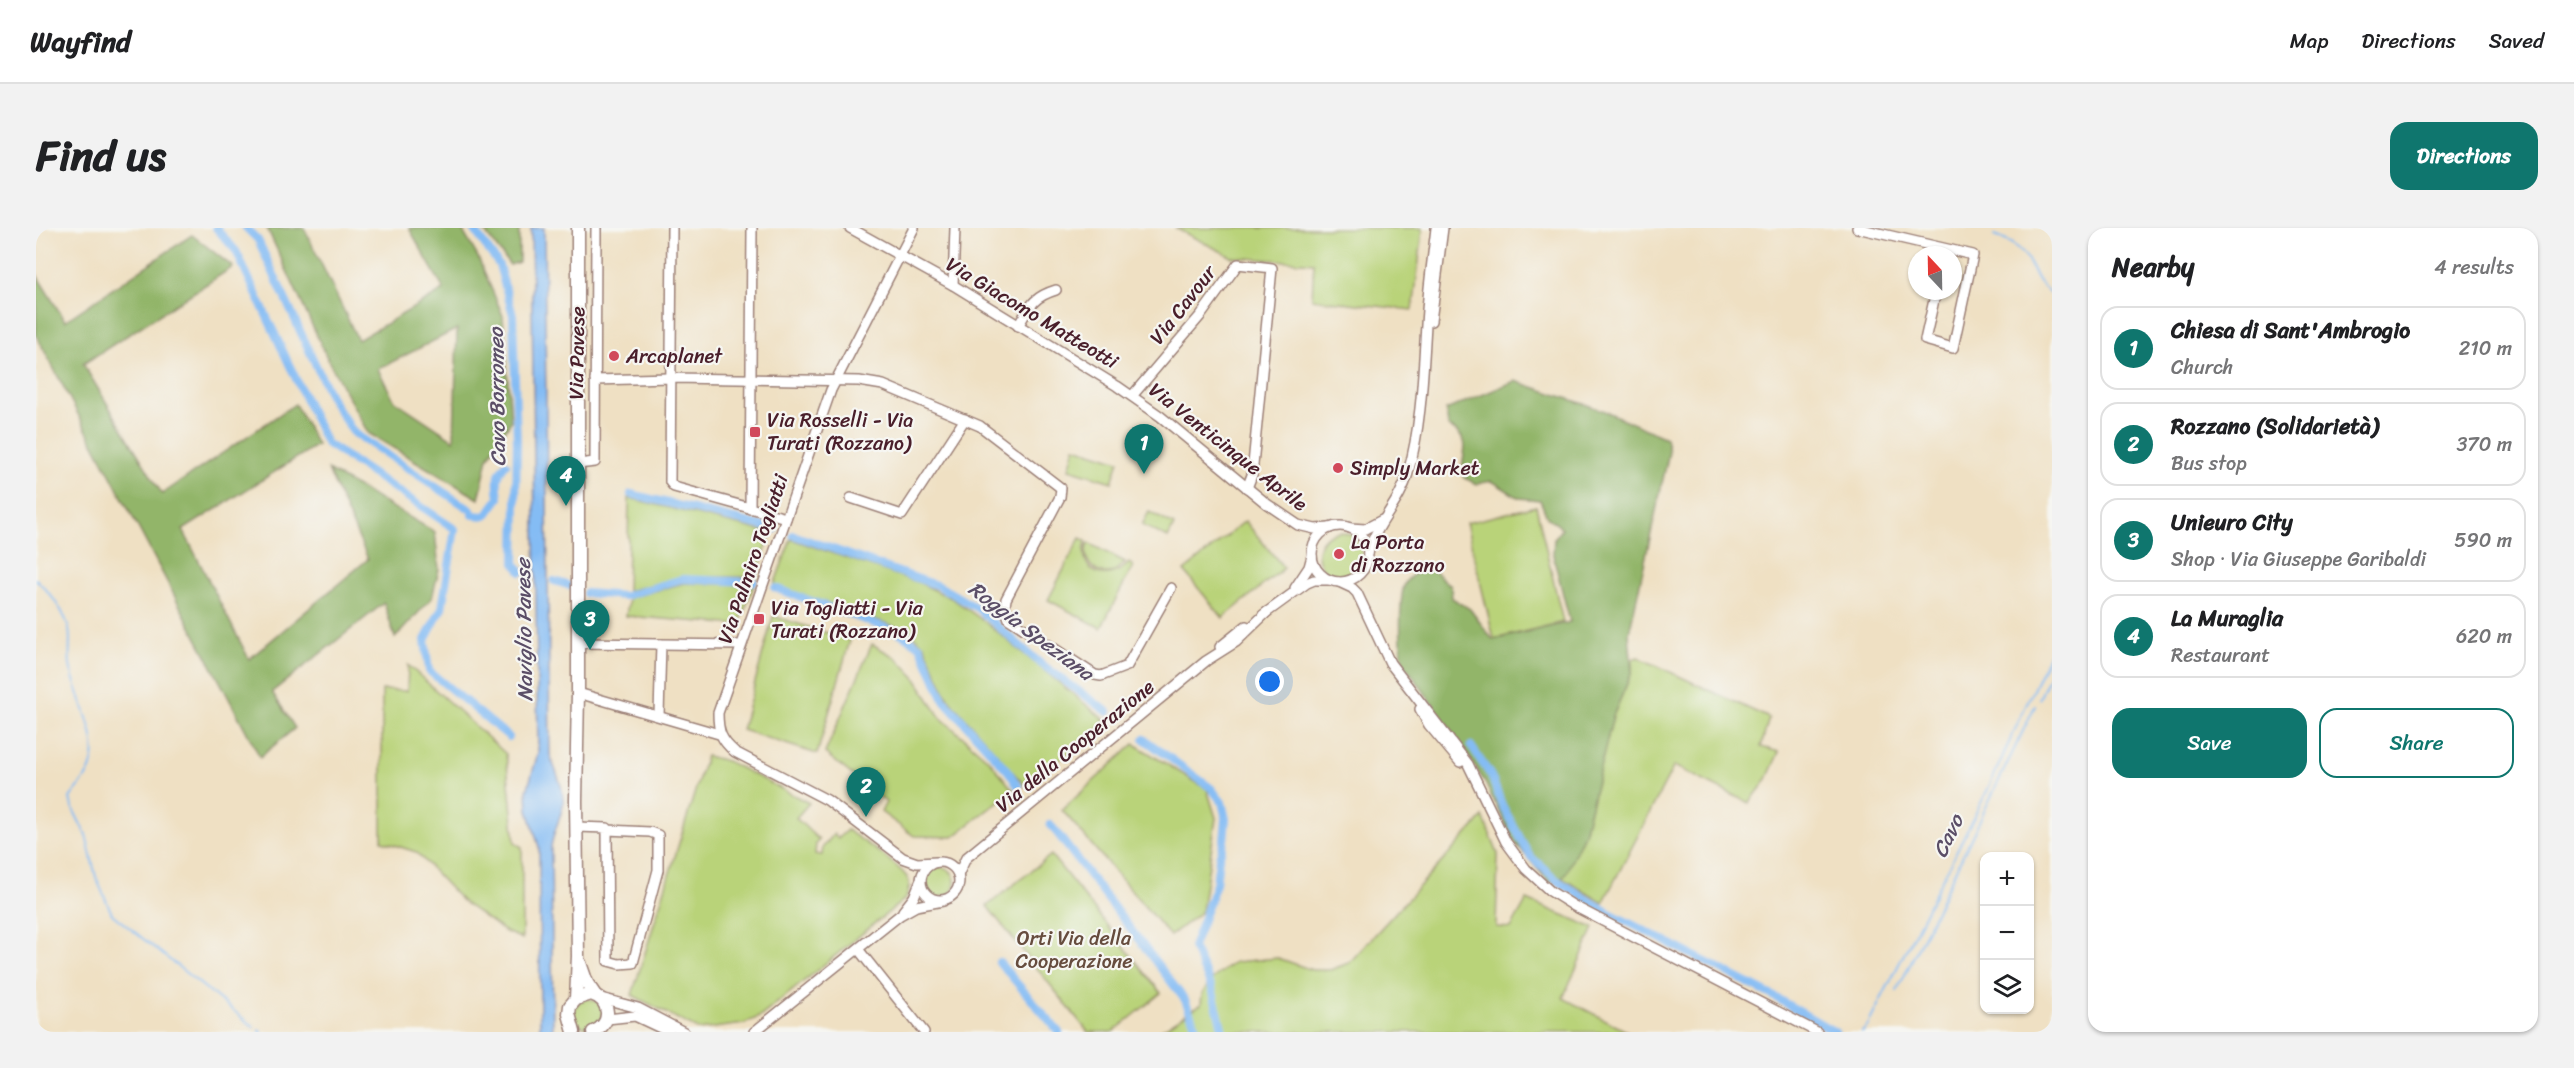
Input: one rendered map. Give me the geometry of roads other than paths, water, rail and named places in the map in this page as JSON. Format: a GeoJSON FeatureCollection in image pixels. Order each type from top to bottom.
{"type":"FeatureCollection","features":[{"type":"Feature","properties":{"kind":"main road"},"geometry":{"type":"LineString","coordinates":[[576,999],[578,956],[576,827],[578,228]]}},
{"type":"Feature","properties":{"kind":"main road"},"geometry":{"type":"LineString","coordinates":[[578,956],[586,983],[606,1006],[607,1019],[601,1028],[594,1032]]}},
{"type":"Feature","properties":{"kind":"main road"},"geometry":{"type":"LineString","coordinates":[[577,1030],[569,1018],[569,1010],[576,999],[585,994],[598,997]]}},
{"type":"Feature","properties":{"kind":"street","name":"Via Pavese"},"geometry":{"type":"LineString","coordinates":[[578,464],[595,462],[596,228]]}},
{"type":"Feature","properties":{"kind":"street"},"geometry":{"type":"LineString","coordinates":[[672,228],[671,485],[786,518]]}},
{"type":"Feature","properties":{"kind":"street"},"geometry":{"type":"LineString","coordinates":[[750,509],[752,228]]}},
{"type":"Feature","properties":{"kind":"street","name":"Via Giacomo Matteotti"},"geometry":{"type":"LineString","coordinates":[[850,228],[953,285],[1132,396]]}},
{"type":"Feature","properties":{"kind":"street","name":"Via Palmiro Togliatti"},"geometry":{"type":"LineString","coordinates":[[721,738],[718,713],[836,380],[914,228]]}},
{"type":"Feature","properties":{"kind":"street"},"geometry":{"type":"LineString","coordinates":[[953,285],[955,228]]}},
{"type":"Feature","properties":{"kind":"street"},"geometry":{"type":"LineString","coordinates":[[1426,346],[1427,309],[1436,228]]}},
{"type":"Feature","properties":{"kind":"street"},"geometry":{"type":"LineString","coordinates":[[1360,598],[1362,571],[1371,544],[1400,497],[1413,455],[1443,228]]}},
{"type":"Feature","properties":{"kind":"street"},"geometry":{"type":"LineString","coordinates":[[1857,228],[1923,246]]}},
{"type":"Feature","properties":{"kind":"street"},"geometry":{"type":"LineString","coordinates":[[1934,300],[1925,340],[1953,348],[1973,255],[1962,254]]}},
{"type":"Feature","properties":{"kind":"street","name":"Via Cavour"},"geometry":{"type":"LineString","coordinates":[[1132,396],[1201,315],[1238,264],[1272,268],[1252,475],[1247,488]]}},
{"type":"Feature","properties":{"kind":"street"},"geometry":{"type":"LineString","coordinates":[[578,285],[596,285]]}},
{"type":"Feature","properties":{"kind":"street"},"geometry":{"type":"LineString","coordinates":[[1018,326],[1034,300],[1056,290]]}},
{"type":"Feature","properties":{"kind":"street"},"geometry":{"type":"LineString","coordinates":[[595,380],[670,378],[836,380],[883,385],[980,426],[1061,488],[1060,497],[1006,599],[1006,613],[1009,619],[1091,674],[1101,675],[1127,666],[1131,662],[1171,588]]}},
{"type":"Feature","properties":{"kind":"street","name":"Via Venticinque Aprile"},"geometry":{"type":"LineString","coordinates":[[1132,396],[1160,416],[1247,488],[1301,527],[1308,537],[1312,552]]}},
{"type":"Feature","properties":{"kind":"street"},"geometry":{"type":"LineString","coordinates":[[851,498],[902,515],[965,419]]}},
{"type":"Feature","properties":{"kind":"street"},"geometry":{"type":"LineString","coordinates":[[1386,517],[1368,528],[1330,528],[1317,539],[1312,552],[1317,570],[1353,589],[1360,598],[1390,663],[1429,725],[1481,791],[1506,842],[1526,869],[1550,891],[1574,906],[1817,1032]]}},
{"type":"Feature","properties":{"kind":"street","name":"Via Venticinque Aprile"},"geometry":{"type":"LineString","coordinates":[[1301,527],[1330,528]]}},
{"type":"Feature","properties":{"kind":"street"},"geometry":{"type":"LineString","coordinates":[[1350,528],[1365,542],[1368,554]]}},
{"type":"Feature","properties":{"kind":"street","name":"Via della Cooperazione"},"geometry":{"type":"LineString","coordinates":[[1294,590],[1309,567],[1312,552]]}},
{"type":"Feature","properties":{"kind":"street"},"geometry":{"type":"LineString","coordinates":[[1334,581],[1354,578],[1362,571]]}},
{"type":"Feature","properties":{"kind":"street","name":"Via della Cooperazione"},"geometry":{"type":"LineString","coordinates":[[958,875],[966,858],[1206,661],[1231,637],[1294,590],[1313,580],[1334,581]]}},
{"type":"Feature","properties":{"kind":"street"},"geometry":{"type":"LineString","coordinates":[[578,643],[741,645]]}},
{"type":"Feature","properties":{"kind":"street"},"geometry":{"type":"LineString","coordinates":[[659,715],[661,644]]}},
{"type":"Feature","properties":{"kind":"street"},"geometry":{"type":"LineString","coordinates":[[578,693],[659,715],[721,738],[744,757],[830,802],[903,858],[932,899],[943,901]]}},
{"type":"Feature","properties":{"kind":"street"},"geometry":{"type":"LineString","coordinates":[[576,827],[650,832],[658,835],[658,870],[633,963],[619,964],[608,961],[608,830]]}},
{"type":"Feature","properties":{"kind":"street"},"geometry":{"type":"LineString","coordinates":[[754,1032],[764,1028],[900,915],[916,906],[943,901],[957,891],[958,875],[953,867],[940,862],[917,863],[903,858]]}},
{"type":"Feature","properties":{"kind":"street","name":"Via della Cooperazione"},"geometry":{"type":"LineString","coordinates":[[940,862],[966,858]]}},
{"type":"Feature","properties":{"kind":"street"},"geometry":{"type":"LineString","coordinates":[[900,915],[914,897],[927,867],[940,862]]}},
{"type":"Feature","properties":{"kind":"street"},"geometry":{"type":"LineString","coordinates":[[858,949],[924,1032]]}},
{"type":"Feature","properties":{"kind":"street"},"geometry":{"type":"LineString","coordinates":[[598,997],[638,1008],[684,1032]]}},
{"type":"Feature","properties":{"kind":"street"},"geometry":{"type":"LineString","coordinates":[[607,1019],[635,1016],[669,1032]]}},
{"type":"Feature","properties":{"kind":"water"},"geometry":{"type":"Polygon","coordinates":[[[531,228],[544,228],[550,755],[563,799],[551,847],[553,1032],[540,1032],[539,847],[528,810],[527,791],[538,753],[531,228]]]}},
{"type":"Feature","properties":{"kind":"waterway"},"geometry":{"type":"LineString","coordinates":[[216,228],[236,251],[326,443],[455,529],[442,608],[425,640],[429,671],[509,737]]}},
{"type":"Feature","properties":{"kind":"waterway"},"geometry":{"type":"LineString","coordinates":[[246,228],[258,240],[332,400],[354,433],[471,510],[473,515],[486,516],[499,498],[498,480],[506,464]]}},
{"type":"Feature","properties":{"kind":"waterway","name":"Cavo Borromeo"},"geometry":{"type":"LineString","coordinates":[[473,228],[499,265],[513,315],[517,442],[515,563],[521,572]]}},
{"type":"Feature","properties":{"kind":"waterway","name":"Cavo"},"geometry":{"type":"LineString","coordinates":[[1995,236],[2011,243],[2021,251],[2038,280],[2052,293]]}},
{"type":"Feature","properties":{"kind":"waterway","name":"Roggia Speziana"},"geometry":{"type":"LineString","coordinates":[[557,471],[570,473]]}},
{"type":"Feature","properties":{"kind":"waterway","name":"Roggia Speziana"},"geometry":{"type":"LineString","coordinates":[[631,494],[775,529]]}},
{"type":"Feature","properties":{"kind":"waterway","name":"Roggia Speziana"},"geometry":{"type":"LineString","coordinates":[[793,535],[939,586],[977,608],[1040,663],[1108,712]]}},
{"type":"Feature","properties":{"kind":"waterway"},"geometry":{"type":"LineString","coordinates":[[36,579],[57,603],[68,625],[70,665],[90,728],[94,752],[88,772],[70,798],[86,835],[96,877],[112,914],[254,1027]]}},
{"type":"Feature","properties":{"kind":"waterway","name":"Cavo Borromeo"},"geometry":{"type":"LineString","coordinates":[[586,593],[625,596],[682,579],[754,582]]}},
{"type":"Feature","properties":{"kind":"waterway","name":"Cavo Borromeo"},"geometry":{"type":"LineString","coordinates":[[554,581],[571,586]]}},
{"type":"Feature","properties":{"kind":"waterway","name":"Cavo Borromeo"},"geometry":{"type":"LineString","coordinates":[[775,588],[898,632],[920,646],[944,700],[1008,771],[1018,786]]}},
{"type":"Feature","properties":{"kind":"waterway","name":"Cavo"},"geometry":{"type":"LineString","coordinates":[[1862,1032],[1867,1027],[1988,789],[2052,648]]}},
{"type":"Feature","properties":{"kind":"waterway"},"geometry":{"type":"LineString","coordinates":[[2039,699],[2052,671]]}},
{"type":"Feature","properties":{"kind":"waterway"},"geometry":{"type":"LineString","coordinates":[[1897,991],[2035,706]]}},
{"type":"Feature","properties":{"kind":"waterway","name":"Roggia Speziana"},"geometry":{"type":"LineString","coordinates":[[1144,739],[1211,788],[1222,802],[1226,819],[1216,884],[1193,947],[1212,988],[1223,1032]]}},
{"type":"Feature","properties":{"kind":"waterway"},"geometry":{"type":"LineString","coordinates":[[1471,746],[1491,776],[1502,805],[1530,856],[1558,881],[1606,911],[1773,996],[1835,1032]]}},
{"type":"Feature","properties":{"kind":"waterway","name":"Cavo Borromeo"},"geometry":{"type":"LineString","coordinates":[[1050,824],[1185,1000],[1198,1032]]}},
{"type":"Feature","properties":{"kind":"waterway"},"geometry":{"type":"LineString","coordinates":[[999,962],[1059,1032]]}},
{"type":"Feature","properties":{"kind":"place","name":"Arcaplanet"},"geometry":{"type":"Point","coordinates":[614,356]}},
{"type":"Feature","properties":{"kind":"place","name":"Via Rosselli - Via Turati (Rozzano)"},"geometry":{"type":"Point","coordinates":[755,432]}},
{"type":"Feature","properties":{"kind":"place","name":"Simply Market"},"geometry":{"type":"Point","coordinates":[1338,468]}},
{"type":"Feature","properties":{"kind":"place","name":"Chiesa di Sant'Ambrogio"},"geometry":{"type":"Point","coordinates":[1144,474]}},
{"type":"Feature","properties":{"kind":"place","name":"La Muraglia"},"geometry":{"type":"Point","coordinates":[566,506]}},
{"type":"Feature","properties":{"kind":"place","name":"La Porta di Rozzano"},"geometry":{"type":"Point","coordinates":[1339,554]}},
{"type":"Feature","properties":{"kind":"place","name":"Via Togliatti - Via Turati (Rozzano)"},"geometry":{"type":"Point","coordinates":[759,619]}},
{"type":"Feature","properties":{"kind":"place","name":"Unieuro City"},"geometry":{"type":"Point","coordinates":[590,650]}},
{"type":"Feature","properties":{"kind":"place","name":"Rozzano (Solidarietà)"},"geometry":{"type":"Point","coordinates":[866,817]}},
{"type":"Feature","properties":{"kind":"water label","name":"Naviglio Pavese"},"geometry":{"type":"Point","coordinates":[524,630]}},
{"type":"Feature","properties":{"kind":"park label","name":"Orti Via della Cooperazione"},"geometry":{"type":"Point","coordinates":[1074,950]}}]}
